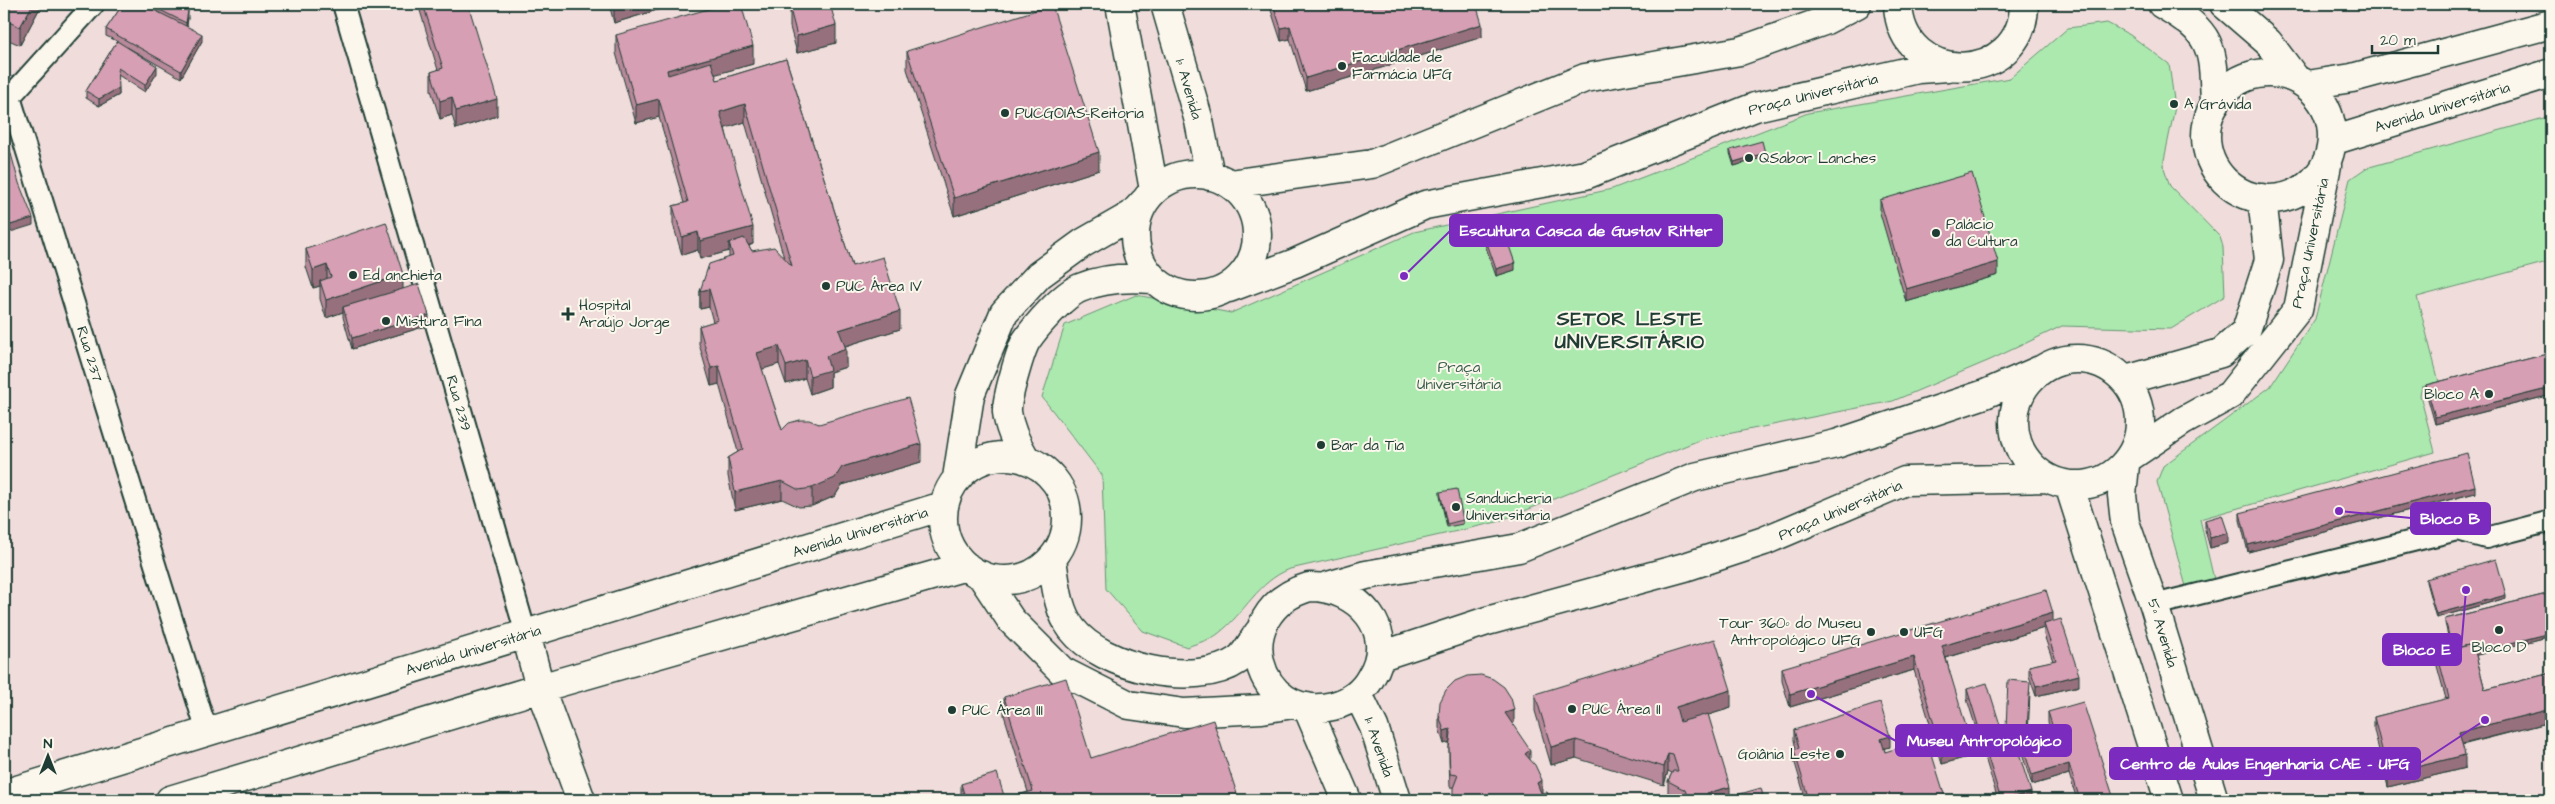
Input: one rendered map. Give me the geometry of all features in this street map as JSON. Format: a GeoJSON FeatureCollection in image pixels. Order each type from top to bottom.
{"type":"FeatureCollection","features":[{"type":"Feature","properties":{"kind":"main road"},"geometry":{"type":"LineString","coordinates":[[1120,4],[1154,191],[1138,216],[1135,225],[1135,244],[1141,263],[1152,279],[1169,290],[1189,296],[1210,296],[1229,288],[1244,274],[1251,262],[1258,236],[1252,210],[1245,198],[1220,180]]}},
{"type":"Feature","properties":{"kind":"main road","name":"1ª Avenida"},"geometry":{"type":"LineString","coordinates":[[1165,4],[1198,121],[1220,180]]}},
{"type":"Feature","properties":{"kind":"main road"},"geometry":{"type":"LineString","coordinates":[[1325,587],[1355,599],[1367,612],[1376,627],[1381,656],[1372,677],[1358,694],[1342,704],[1324,708],[1300,706],[1184,713],[1129,704],[1062,670],[1011,620],[974,570],[950,547],[945,536],[943,506],[957,478],[970,395],[1004,313],[1039,276],[1083,243],[1132,215],[1154,191],[1171,179],[1190,174],[1220,180],[1372,164],[1585,78],[1740,51],[1824,21],[1857,4]]}},
{"type":"Feature","properties":{"kind":"main road"},"geometry":{"type":"LineString","coordinates":[[1898,4],[1898,16],[1904,34],[1916,49],[1931,60],[1948,67]]}},
{"type":"Feature","properties":{"kind":"main road"},"geometry":{"type":"LineString","coordinates":[[2022,14],[2042,4]]}},
{"type":"Feature","properties":{"kind":"main road"},"geometry":{"type":"LineString","coordinates":[[2162,4],[2189,20],[2207,40],[2214,59],[2215,104]]}},
{"type":"Feature","properties":{"kind":"main road"},"geometry":{"type":"LineString","coordinates":[[2224,4],[2268,42],[2301,82],[2319,96],[2327,110],[2332,127],[2330,152],[2316,178],[2300,191],[2288,196],[2262,198],[2239,191],[2222,180],[2207,156],[2208,120],[2215,104],[2226,90],[2241,80],[2259,74],[2277,74],[2301,82],[2352,78],[2551,24]]}},
{"type":"Feature","properties":{"kind":"main road","name":"Praça Universitária"},"geometry":{"type":"LineString","coordinates":[[1229,288],[1295,263],[1425,205],[1585,175],[1754,107],[1918,69],[1967,67],[1984,63],[2000,54],[2013,41],[2022,14]]}},
{"type":"Feature","properties":{"kind":"main road","name":"Avenida Universitária"},"geometry":{"type":"LineString","coordinates":[[2330,152],[2551,73]]}},
{"type":"Feature","properties":{"kind":"main road","name":"Praça Universitária"},"geometry":{"type":"LineString","coordinates":[[2128,461],[2182,421],[2230,395],[2298,310],[2330,152]]}},
{"type":"Feature","properties":{"kind":"main road"},"geometry":{"type":"LineString","coordinates":[[2126,380],[2221,353],[2246,331],[2269,260],[2262,198]]}},
{"type":"Feature","properties":{"kind":"main road"},"geometry":{"type":"LineString","coordinates":[[1025,458],[1014,440],[1007,411],[1008,399],[1026,342],[1061,301],[1079,288],[1126,277],[1152,279]]}},
{"type":"Feature","properties":{"kind":"main road"},"geometry":{"type":"LineString","coordinates":[[1052,560],[1059,602],[1072,629],[1093,649],[1126,663],[1177,675],[1213,670],[1239,660],[1259,632],[1270,610],[1281,600],[1302,590],[1325,587],[1366,575],[1519,548],[1695,477],[1836,444],[1985,394],[2057,361],[2075,358],[2094,360],[2103,364],[2126,380],[2137,398],[2141,418],[2139,439],[2128,461],[2104,480],[2087,485],[2058,482],[2033,469],[2019,447],[2013,426],[2015,405],[2025,386],[2040,370]]}},
{"type":"Feature","properties":{"kind":"main road"},"geometry":{"type":"LineString","coordinates":[[170,800],[225,792],[540,688],[974,570],[1000,580],[1019,579],[1037,572],[1052,560],[1063,542],[1068,522],[1066,502],[1058,483],[1044,468],[1025,458],[1006,455],[988,458],[971,466],[957,478]]}},
{"type":"Feature","properties":{"kind":"main road","name":"5ª Avenida"},"geometry":{"type":"LineString","coordinates":[[2128,461],[2122,495],[2125,522],[2154,605],[2214,800]]}},
{"type":"Feature","properties":{"kind":"main road","name":"Praça Universitária"},"geometry":{"type":"LineString","coordinates":[[1381,656],[1487,621],[1685,567],[1764,541],[1905,481],[2058,482]]}},
{"type":"Feature","properties":{"kind":"main road"},"geometry":{"type":"LineString","coordinates":[[2058,482],[2169,800]]}},
{"type":"Feature","properties":{"kind":"main road","name":"Avenida Universitária"},"geometry":{"type":"LineString","coordinates":[[4,794],[943,506]]}},
{"type":"Feature","properties":{"kind":"main road"},"geometry":{"type":"LineString","coordinates":[[1259,632],[1259,661],[1268,682],[1300,706],[1347,800]]}},
{"type":"Feature","properties":{"kind":"main road","name":"Rua 239"},"geometry":{"type":"LineString","coordinates":[[526,634],[540,688],[581,800]]}},
{"type":"Feature","properties":{"kind":"main road","name":"1ª Avenida"},"geometry":{"type":"LineString","coordinates":[[1358,694],[1374,727],[1397,800]]}},
{"type":"Feature","properties":{"kind":"street","name":"Rua 237"},"geometry":{"type":"LineString","coordinates":[[94,4],[7,96],[207,732]]}},
{"type":"Feature","properties":{"kind":"street","name":"Rua 239"},"geometry":{"type":"LineString","coordinates":[[344,4],[526,634]]}},
{"type":"Feature","properties":{"kind":"street"},"geometry":{"type":"LineString","coordinates":[[2154,605],[2457,530],[2486,538],[2551,521]]}},
{"type":"Feature","properties":{"kind":"green space","name":"Praça Universitária"},"geometry":{"type":"Polygon","coordinates":[[[2107,23],[2130,35],[2169,64],[2175,107],[2163,165],[2170,186],[2220,237],[2223,247],[2225,296],[2171,329],[2062,326],[1990,360],[1893,401],[1702,439],[1497,522],[1290,569],[1279,574],[1260,589],[1219,633],[1187,647],[1143,631],[1106,589],[1102,475],[1042,397],[1065,325],[1136,295],[1231,313],[1414,232],[1612,189],[1808,113],[2010,78],[2068,28],[2107,23]]]}},
{"type":"Feature","properties":{"kind":"green space"},"geometry":{"type":"Polygon","coordinates":[[[2551,116],[2551,261],[2417,297],[2439,382],[2422,387],[2420,395],[2435,452],[2200,519],[2215,584],[2187,590],[2157,482],[2163,466],[2270,387],[2315,319],[2350,179],[2366,168],[2551,116]]]}},
{"type":"Feature","properties":{"kind":"building"},"geometry":{"type":"Polygon","coordinates":[[[4,4],[33,4],[20,27],[4,20],[4,4]]]}},
{"type":"Feature","properties":{"kind":"building"},"geometry":{"type":"Polygon","coordinates":[[[123,4],[142,4],[202,34],[181,71],[106,29],[123,4]]]}},
{"type":"Feature","properties":{"kind":"building"},"geometry":{"type":"Polygon","coordinates":[[[148,4],[183,4],[188,11],[186,23],[148,4]]]}},
{"type":"Feature","properties":{"kind":"building"},"geometry":{"type":"Polygon","coordinates":[[[423,4],[468,4],[497,99],[456,111],[452,97],[440,101],[431,72],[443,68],[423,4]]]}},
{"type":"Feature","properties":{"kind":"building"},"geometry":{"type":"Polygon","coordinates":[[[726,4],[741,4],[753,46],[667,70],[668,75],[711,62],[717,80],[786,59],[852,266],[883,257],[900,311],[839,330],[846,349],[826,356],[830,370],[810,376],[805,360],[786,366],[779,346],[757,353],[782,430],[789,423],[800,420],[809,420],[819,424],[908,398],[921,444],[842,467],[835,478],[812,488],[799,490],[782,481],[735,492],[728,458],[743,449],[719,366],[711,368],[699,326],[718,320],[709,289],[700,291],[709,264],[733,256],[729,243],[744,238],[752,251],[774,247],[792,266],[745,104],[720,112],[753,227],[700,241],[698,232],[682,237],[673,206],[688,202],[659,99],[636,105],[616,35],[726,4]]]}},
{"type":"Feature","properties":{"kind":"building"},"geometry":{"type":"Polygon","coordinates":[[[810,4],[830,4],[836,25],[797,36],[790,9],[810,4]]]}},
{"type":"Feature","properties":{"kind":"building","name":"Faculdade de Farmácia UFG"},"geometry":{"type":"Polygon","coordinates":[[[1273,4],[1476,4],[1482,24],[1306,78],[1290,26],[1281,28],[1273,4]]]}},
{"type":"Feature","properties":{"kind":"building"},"geometry":{"type":"Polygon","coordinates":[[[1052,5],[1099,152],[954,198],[907,51],[1052,5]]]}},
{"type":"Feature","properties":{"kind":"building"},"geometry":{"type":"Polygon","coordinates":[[[117,41],[157,66],[145,85],[118,68],[119,88],[99,99],[86,91],[117,41]]]}},
{"type":"Feature","properties":{"kind":"building"},"geometry":{"type":"Polygon","coordinates":[[[1762,141],[1765,153],[1734,162],[1730,150],[1762,141]]]}},
{"type":"Feature","properties":{"kind":"building"},"geometry":{"type":"Polygon","coordinates":[[[8,143],[19,183],[33,218],[4,227],[4,144],[8,143]]]}},
{"type":"Feature","properties":{"kind":"building","name":"Palácio da Cultura"},"geometry":{"type":"Polygon","coordinates":[[[1972,173],[1998,262],[1906,289],[1880,200],[1972,173]]]}},
{"type":"Feature","properties":{"kind":"building"},"geometry":{"type":"Polygon","coordinates":[[[1500,220],[1515,263],[1496,269],[1481,226],[1500,220]]]}},
{"type":"Feature","properties":{"kind":"building","name":"Ed anchieta"},"geometry":{"type":"Polygon","coordinates":[[[386,222],[403,274],[326,300],[320,281],[331,277],[327,265],[313,270],[306,249],[386,222]]]}},
{"type":"Feature","properties":{"kind":"building","name":"Mistura Fina"},"geometry":{"type":"Polygon","coordinates":[[[419,284],[429,315],[352,338],[343,307],[419,284]]]}},
{"type":"Feature","properties":{"kind":"building","name":"Bloco A"},"geometry":{"type":"Polygon","coordinates":[[[2551,353],[2551,388],[2435,417],[2426,385],[2551,353]]]}},
{"type":"Feature","properties":{"kind":"building"},"geometry":{"type":"Polygon","coordinates":[[[2467,453],[2475,486],[2248,545],[2240,513],[2467,453]]]}},
{"type":"Feature","properties":{"kind":"building"},"geometry":{"type":"Polygon","coordinates":[[[1457,489],[1463,520],[1447,524],[1440,492],[1457,489]]]}},
{"type":"Feature","properties":{"kind":"building"},"geometry":{"type":"Polygon","coordinates":[[[2222,515],[2228,533],[2210,538],[2205,520],[2222,515]]]}},
{"type":"Feature","properties":{"kind":"building"},"geometry":{"type":"Polygon","coordinates":[[[2496,559],[2506,595],[2436,614],[2426,579],[2496,559]]]}},
{"type":"Feature","properties":{"kind":"building"},"geometry":{"type":"Polygon","coordinates":[[[2046,590],[2053,613],[1942,646],[1971,743],[1942,751],[1914,657],[1790,694],[1782,668],[2046,590]]]}},
{"type":"Feature","properties":{"kind":"building","name":"Bloco D"},"geometry":{"type":"Polygon","coordinates":[[[2551,593],[2551,633],[2475,652],[2473,644],[2452,649],[2445,619],[2551,593]]]}},
{"type":"Feature","properties":{"kind":"building"},"geometry":{"type":"Polygon","coordinates":[[[2061,619],[2079,675],[2036,686],[2029,666],[2056,660],[2044,624],[2061,619]]]}},
{"type":"Feature","properties":{"kind":"building"},"geometry":{"type":"Polygon","coordinates":[[[1715,639],[1731,690],[1676,707],[1680,722],[1708,714],[1730,787],[1707,793],[1709,800],[1689,800],[1685,790],[1668,781],[1673,771],[1678,771],[1673,755],[1668,754],[1664,767],[1576,740],[1551,747],[1535,694],[1715,639]]]}},
{"type":"Feature","properties":{"kind":"building"},"geometry":{"type":"Polygon","coordinates":[[[2473,644],[2485,690],[2551,673],[2551,709],[2459,732],[2465,755],[2388,774],[2374,717],[2449,698],[2437,653],[2473,644]]]}},
{"type":"Feature","properties":{"kind":"building"},"geometry":{"type":"Polygon","coordinates":[[[1481,675],[1493,679],[1504,687],[1511,698],[1514,710],[1505,713],[1530,750],[1525,754],[1535,765],[1542,780],[1537,783],[1541,793],[1547,792],[1548,800],[1453,800],[1453,788],[1458,775],[1450,774],[1449,748],[1451,733],[1450,729],[1444,731],[1439,715],[1440,702],[1446,690],[1455,681],[1467,676],[1481,675]]]}},
{"type":"Feature","properties":{"kind":"building"},"geometry":{"type":"Polygon","coordinates":[[[1066,678],[1091,758],[1213,720],[1239,800],[966,800],[961,784],[997,773],[1005,799],[1033,791],[1004,697],[1066,678]]]}},
{"type":"Feature","properties":{"kind":"building"},"geometry":{"type":"Polygon","coordinates":[[[2008,680],[2030,682],[2027,730],[2006,729],[2008,680]]]}},
{"type":"Feature","properties":{"kind":"building"},"geometry":{"type":"Polygon","coordinates":[[[1987,683],[2005,741],[2014,738],[2031,792],[2003,800],[2001,800],[1967,689],[1987,683]]]}},
{"type":"Feature","properties":{"kind":"building"},"geometry":{"type":"Polygon","coordinates":[[[2083,702],[2113,796],[2099,800],[2080,800],[2069,764],[2032,775],[2020,738],[2053,728],[2048,712],[2083,702]]]}},
{"type":"Feature","properties":{"kind":"building","name":"Goiânia Leste"},"geometry":{"type":"Polygon","coordinates":[[[1880,703],[1890,736],[1881,739],[1885,752],[1927,739],[1946,800],[1809,800],[1794,750],[1799,748],[1794,730],[1880,703]]]}},
{"type":"Feature","properties":{"kind":"building"},"geometry":{"type":"Polygon","coordinates":[[[1761,788],[1764,800],[1719,800],[1761,788]]]}},
{"type":"Feature","properties":{"kind":"building"},"geometry":{"type":"Polygon","coordinates":[[[907,797],[908,800],[896,800],[907,797]]]}},
{"type":"Feature","properties":{"kind":"place","name":"Faculdade de Farmácia UFG"},"geometry":{"type":"Point","coordinates":[1342,66]}},
{"type":"Feature","properties":{"kind":"place","name":"A Grávida"},"geometry":{"type":"Point","coordinates":[2174,104]}},
{"type":"Feature","properties":{"kind":"place","name":"PUCGOIAS-Reitoria"},"geometry":{"type":"Point","coordinates":[1005,113]}},
{"type":"Feature","properties":{"kind":"place","name":"QSabor Lanches"},"geometry":{"type":"Point","coordinates":[1749,158]}},
{"type":"Feature","properties":{"kind":"place","name":"Palácio da Cultura"},"geometry":{"type":"Point","coordinates":[1936,233]}},
{"type":"Feature","properties":{"kind":"place","name":"Ed anchieta"},"geometry":{"type":"Point","coordinates":[353,275]}},
{"type":"Feature","properties":{"kind":"place","name":"Escultura Casca de Gustav Ritter"},"geometry":{"type":"Point","coordinates":[1404,276]}},
{"type":"Feature","properties":{"kind":"place","name":"PUC Área IV"},"geometry":{"type":"Point","coordinates":[826,286]}},
{"type":"Feature","properties":{"kind":"place","name":"Hospital Araújo Jorge"},"geometry":{"type":"Point","coordinates":[568,314]}},
{"type":"Feature","properties":{"kind":"place","name":"Mistura Fina"},"geometry":{"type":"Point","coordinates":[386,321]}},
{"type":"Feature","properties":{"kind":"place","name":"Bloco A"},"geometry":{"type":"Point","coordinates":[2489,394]}},
{"type":"Feature","properties":{"kind":"place","name":"Bar da Tia"},"geometry":{"type":"Point","coordinates":[1321,445]}},
{"type":"Feature","properties":{"kind":"place","name":"Sanduicheria Universitaria"},"geometry":{"type":"Point","coordinates":[1456,507]}},
{"type":"Feature","properties":{"kind":"place","name":"Bloco B"},"geometry":{"type":"Point","coordinates":[2339,511]}},
{"type":"Feature","properties":{"kind":"place","name":"Bloco E"},"geometry":{"type":"Point","coordinates":[2466,590]}},
{"type":"Feature","properties":{"kind":"place","name":"Bloco D"},"geometry":{"type":"Point","coordinates":[2499,630]}},
{"type":"Feature","properties":{"kind":"place","name":"Tour 360º do Museu Antropológico UFG"},"geometry":{"type":"Point","coordinates":[1871,632]}},
{"type":"Feature","properties":{"kind":"place","name":"UFG"},"geometry":{"type":"Point","coordinates":[1904,632]}},
{"type":"Feature","properties":{"kind":"place","name":"Museu Antropológico"},"geometry":{"type":"Point","coordinates":[1811,694]}},
{"type":"Feature","properties":{"kind":"place","name":"PUC Área II"},"geometry":{"type":"Point","coordinates":[1572,709]}},
{"type":"Feature","properties":{"kind":"place","name":"PUC Área III"},"geometry":{"type":"Point","coordinates":[952,710]}},
{"type":"Feature","properties":{"kind":"place","name":"Centro de Aulas Engenharia CAE - UFG"},"geometry":{"type":"Point","coordinates":[2485,720]}},
{"type":"Feature","properties":{"kind":"place","name":"Goiânia Leste"},"geometry":{"type":"Point","coordinates":[1840,754]}},
{"type":"Feature","properties":{"kind":"district","name":"SETOR LESTE UNIVERSITÁRIO"},"geometry":{"type":"Point","coordinates":[1630,330]}}]}
